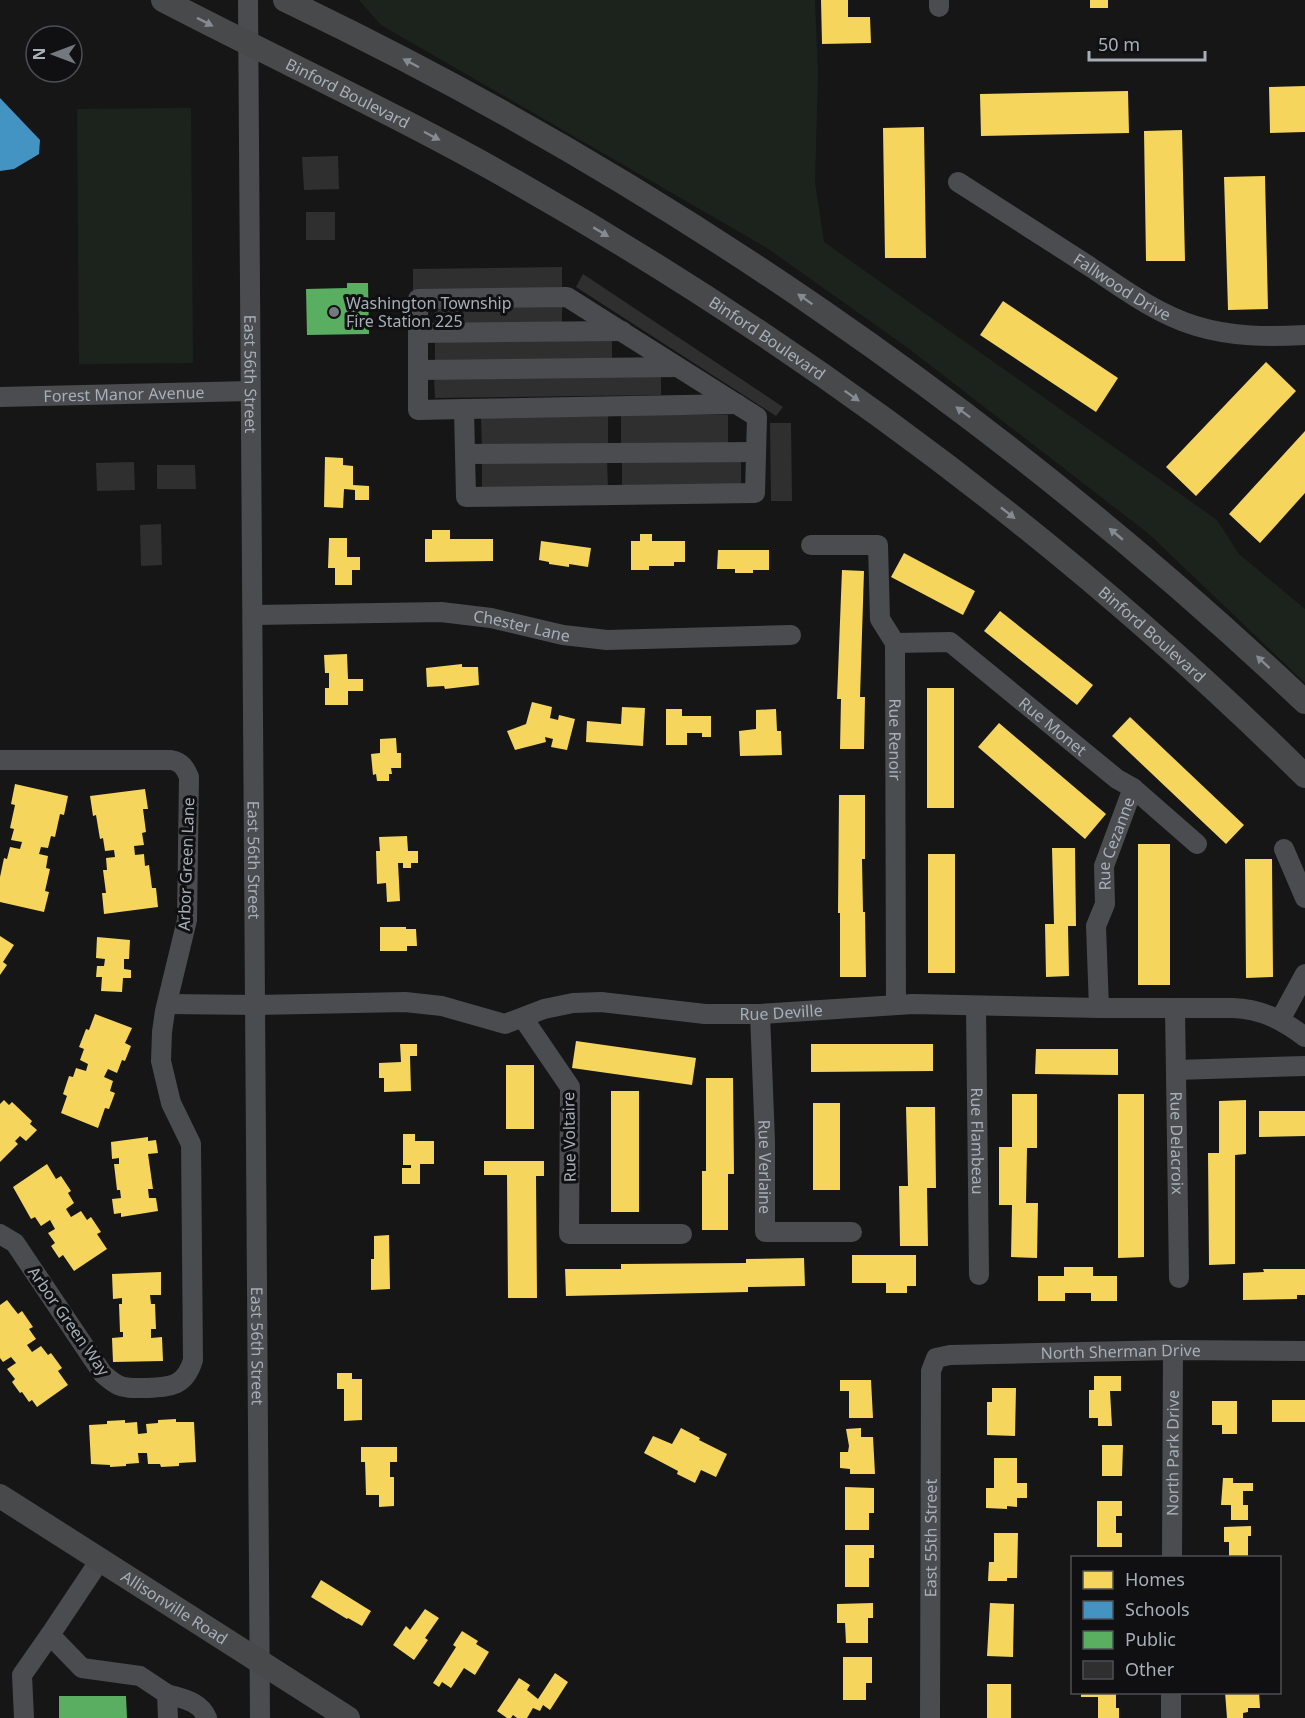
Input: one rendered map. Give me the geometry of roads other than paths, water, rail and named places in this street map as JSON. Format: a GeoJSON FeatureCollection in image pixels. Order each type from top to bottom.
{"type":"FeatureCollection","features":[{"type":"Feature","properties":{"kind":"main road","name":"Binford Boulevard"},"geometry":{"type":"LineString","coordinates":[[163,0],[404,121],[528,189],[655,265],[796,356],[919,445],[1036,536],[1186,664],[1305,776]]}},
{"type":"Feature","properties":{"kind":"main road"},"geometry":{"type":"LineString","coordinates":[[285,0],[441,79],[577,154],[683,218],[806,299],[887,356],[1036,468],[1188,595],[1305,702]]}},
{"type":"Feature","properties":{"kind":"main road","name":"Allisonville Road"},"geometry":{"type":"LineString","coordinates":[[0,1496],[348,1718]]}},
{"type":"Feature","properties":{"kind":"street","name":"East 56th Street"},"geometry":{"type":"LineString","coordinates":[[248,0],[260,1718]]}},
{"type":"Feature","properties":{"kind":"street","name":"Fallwood Drive"},"geometry":{"type":"LineString","coordinates":[[958,182],[1168,315],[1194,325],[1229,333],[1257,336],[1305,335]]}},
{"type":"Feature","properties":{"kind":"street"},"geometry":{"type":"LineString","coordinates":[[464,409],[466,497],[755,493],[757,417],[737,404],[677,367],[567,297],[418,299],[418,410],[464,409],[737,404]]}},
{"type":"Feature","properties":{"kind":"street"},"geometry":{"type":"LineString","coordinates":[[418,333],[622,332]]}},
{"type":"Feature","properties":{"kind":"street"},"geometry":{"type":"LineString","coordinates":[[418,370],[677,367]]}},
{"type":"Feature","properties":{"kind":"street","name":"Forest Manor Avenue"},"geometry":{"type":"LineString","coordinates":[[0,397],[250,391]]}},
{"type":"Feature","properties":{"kind":"street"},"geometry":{"type":"LineString","coordinates":[[465,454],[756,452]]}},
{"type":"Feature","properties":{"kind":"street"},"geometry":{"type":"LineString","coordinates":[[811,545],[879,544],[880,619],[895,643]]}},
{"type":"Feature","properties":{"kind":"street","name":"Chester Lane"},"geometry":{"type":"LineString","coordinates":[[253,615],[441,612],[491,618],[563,635],[614,640],[791,635]]}},
{"type":"Feature","properties":{"kind":"street","name":"Rue Monet"},"geometry":{"type":"LineString","coordinates":[[895,643],[950,642],[1117,779],[1133,788],[1197,844]]}},
{"type":"Feature","properties":{"kind":"street","name":"Rue Renoir"},"geometry":{"type":"LineString","coordinates":[[895,643],[896,1004]]}},
{"type":"Feature","properties":{"kind":"street","name":"Arbor Green Lane"},"geometry":{"type":"LineString","coordinates":[[0,760],[171,760],[181,764],[189,777],[187,920],[162,1032],[164,1076],[171,1103],[191,1144],[193,1360],[183,1380],[169,1387],[150,1388]]}},
{"type":"Feature","properties":{"kind":"street","name":"Rue Cezanne"},"geometry":{"type":"LineString","coordinates":[[1100,1008],[1096,926],[1105,904],[1104,866],[1133,788]]}},
{"type":"Feature","properties":{"kind":"street"},"geometry":{"type":"LineString","coordinates":[[1284,849],[1305,898]]}},
{"type":"Feature","properties":{"kind":"street"},"geometry":{"type":"LineString","coordinates":[[1280,1020],[1305,974]]}},
{"type":"Feature","properties":{"kind":"street","name":"Rue Deville"},"geometry":{"type":"LineString","coordinates":[[168,1004],[405,1002],[442,1006],[506,1024],[544,1009],[573,1003],[601,1002],[705,1014],[760,1014],[896,1004],[1249,1008],[1280,1020],[1305,1037]]}},
{"type":"Feature","properties":{"kind":"street","name":"Rue Flambeau"},"geometry":{"type":"LineString","coordinates":[[976,1006],[979,1275]]}},
{"type":"Feature","properties":{"kind":"street","name":"Rue Delacroix"},"geometry":{"type":"LineString","coordinates":[[1175,1008],[1179,1278]]}},
{"type":"Feature","properties":{"kind":"street","name":"Rue Verlaine"},"geometry":{"type":"LineString","coordinates":[[760,1014],[765,1141],[765,1232],[852,1232]]}},
{"type":"Feature","properties":{"kind":"street","name":"Rue Voltaire"},"geometry":{"type":"LineString","coordinates":[[523,1018],[570,1087],[569,1234],[682,1234]]}},
{"type":"Feature","properties":{"kind":"street"},"geometry":{"type":"LineString","coordinates":[[1176,1070],[1305,1065]]}},
{"type":"Feature","properties":{"kind":"street","name":"Arbor Green Way"},"geometry":{"type":"LineString","coordinates":[[0,1234],[15,1243],[103,1374],[121,1386],[150,1388]]}},
{"type":"Feature","properties":{"kind":"street","name":"North Sherman Drive"},"geometry":{"type":"LineString","coordinates":[[936,1358],[950,1355],[1173,1350],[1305,1351]]}},
{"type":"Feature","properties":{"kind":"street","name":"North Park Drive"},"geometry":{"type":"LineString","coordinates":[[1172,1556],[1173,1350]]}},
{"type":"Feature","properties":{"kind":"street","name":"East 55th Street"},"geometry":{"type":"LineString","coordinates":[[930,1718],[931,1371],[936,1358]]}},
{"type":"Feature","properties":{"kind":"street"},"geometry":{"type":"LineString","coordinates":[[24,1718],[22,1675],[99,1560]]}},
{"type":"Feature","properties":{"kind":"street"},"geometry":{"type":"LineString","coordinates":[[50,1635],[82,1668],[140,1676],[167,1694],[195,1703],[207,1718]]}},
{"type":"Feature","properties":{"kind":"street"},"geometry":{"type":"LineString","coordinates":[[167,1694],[168,1718]]}},
{"type":"Feature","properties":{"kind":"street"},"geometry":{"type":"LineString","coordinates":[[1171,1694],[1171,1718]]}},
{"type":"Feature","properties":{"kind":"place","name":"Washington Township Fire Station 225"},"geometry":{"type":"Point","coordinates":[334,312]}}]}
